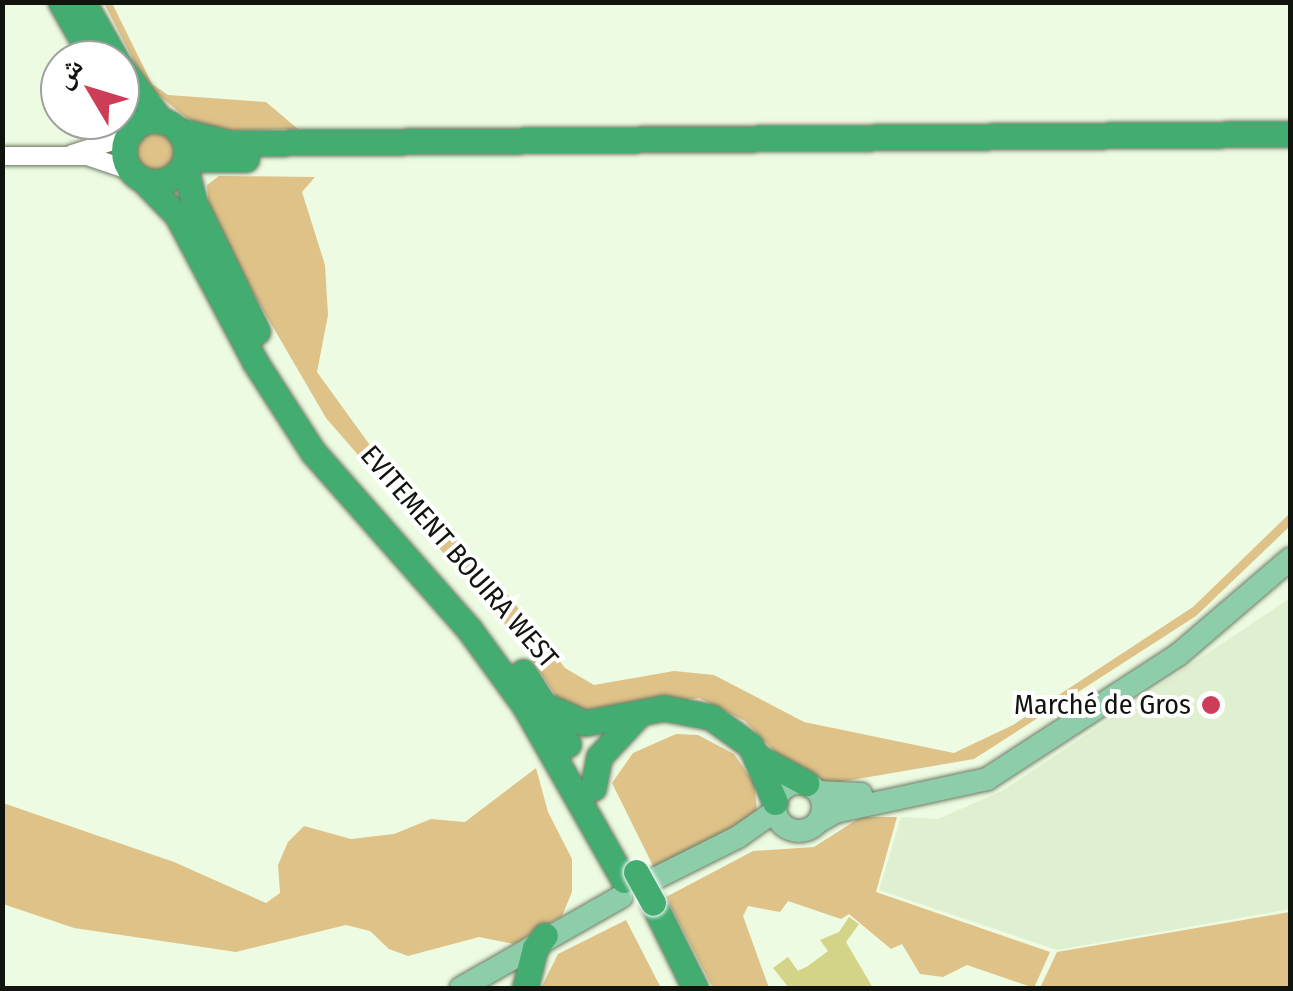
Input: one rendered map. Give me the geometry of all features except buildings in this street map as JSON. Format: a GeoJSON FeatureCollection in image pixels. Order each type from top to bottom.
{"type":"FeatureCollection","features":[{"type":"Feature","properties":{"kind":"highway"},"geometry":{"type":"LineString","coordinates":[[61,2],[83,40]]}},
{"type":"Feature","properties":{"kind":"highway"},"geometry":{"type":"LineString","coordinates":[[83,2],[105,40]]}},
{"type":"Feature","properties":{"kind":"highway"},"geometry":{"type":"LineString","coordinates":[[140,90],[169,126],[184,161]]}},
{"type":"Feature","properties":{"kind":"highway"},"geometry":{"type":"LineString","coordinates":[[140,132],[169,126],[230,143],[1290,134]]}},
{"type":"Feature","properties":{"kind":"highway"},"geometry":{"type":"LineString","coordinates":[[128,140],[124,150],[136,175],[166,180],[184,161],[1290,151]]}},
{"type":"Feature","properties":{"kind":"highway","name":"EVITEMENT BOUIRA WEST"},"geometry":{"type":"LineString","coordinates":[[184,161],[197,209],[303,412],[334,458],[498,638],[546,705],[593,788],[683,987]]}},
{"type":"Feature","properties":{"kind":"highway","name":"EVITEMENT BOUIRA WEST"},"geometry":{"type":"LineString","coordinates":[[136,175],[177,215],[312,452],[468,628],[526,706],[638,890]]}},
{"type":"Feature","properties":{"kind":"highway"},"geometry":{"type":"LineString","coordinates":[[546,705],[585,723],[664,708],[698,713],[734,731],[758,757],[812,787]]}},
{"type":"Feature","properties":{"kind":"highway"},"geometry":{"type":"LineString","coordinates":[[593,788],[599,757],[637,716]]}},
{"type":"Feature","properties":{"kind":"highway"},"geometry":{"type":"LineString","coordinates":[[758,757],[779,814]]}},
{"type":"Feature","properties":{"kind":"highway"},"geometry":{"type":"LineString","coordinates":[[525,988],[535,948],[545,936]]}},
{"type":"Feature","properties":{"kind":"main road"},"geometry":{"type":"LineString","coordinates":[[779,814],[782,788],[812,787],[840,797],[917,787],[982,768],[1171,646],[1290,542]]}},
{"type":"Feature","properties":{"kind":"main road"},"geometry":{"type":"LineString","coordinates":[[461,988],[545,936],[779,814],[818,822],[836,812],[987,779],[1178,655],[1290,559]]}},
{"type":"Feature","properties":{"kind":"main road"},"geometry":{"type":"LineString","coordinates":[[812,787],[824,807],[818,822]]}},
{"type":"Feature","properties":{"kind":"street"},"geometry":{"type":"LineString","coordinates":[[71,155],[113,140]]}},
{"type":"Feature","properties":{"kind":"street"},"geometry":{"type":"LineString","coordinates":[[2,156],[71,155],[136,175]]}},
{"type":"Feature","properties":{"kind":"shaded area"},"geometry":{"type":"Polygon","coordinates":[[[104,3],[112,3],[130,40],[123,40],[104,3]]]}},
{"type":"Feature","properties":{"kind":"shaded area"},"geometry":{"type":"Polygon","coordinates":[[[140,60],[152,84],[168,95],[266,102],[298,129],[214,131],[187,118],[147,86],[140,72],[140,60]]]}},
{"type":"Feature","properties":{"kind":"shaded area"},"geometry":{"type":"Polygon","coordinates":[[[145,132],[163,132],[176,145],[176,163],[163,176],[145,176],[132,163],[132,145],[145,132]]]}},
{"type":"Feature","properties":{"kind":"shaded area"},"geometry":{"type":"Polygon","coordinates":[[[219,176],[315,177],[302,192],[325,265],[328,315],[317,372],[372,448],[508,595],[565,668],[594,685],[674,671],[714,675],[804,722],[954,753],[1013,725],[1193,607],[1290,513],[1290,526],[1196,616],[974,759],[828,784],[786,763],[745,721],[699,698],[597,714],[558,699],[519,640],[326,418],[210,219],[207,185],[219,176]]]}},
{"type":"Feature","properties":{"kind":"shaded area","name":"Marché de Gros"},"geometry":{"type":"Polygon","coordinates":[[[1290,598],[1290,909],[1057,950],[879,890],[901,817],[938,819],[1004,790],[1290,598]]]}},
{"type":"Feature","properties":{"kind":"shaded area"},"geometry":{"type":"Polygon","coordinates":[[[676,734],[698,735],[734,754],[754,783],[757,810],[753,823],[657,874],[612,783],[633,753],[676,734]]]}},
{"type":"Feature","properties":{"kind":"shaded area"},"geometry":{"type":"Polygon","coordinates":[[[536,768],[548,812],[572,859],[572,892],[562,916],[514,944],[479,937],[408,956],[389,949],[370,931],[346,925],[236,952],[74,928],[3,904],[3,803],[174,862],[266,903],[280,893],[278,865],[288,842],[304,826],[351,839],[394,834],[431,819],[465,822],[536,768]]]}},
{"type":"Feature","properties":{"kind":"shaded area"},"geometry":{"type":"Polygon","coordinates":[[[861,817],[897,817],[876,892],[1050,952],[1034,988],[967,965],[943,977],[920,974],[902,944],[891,949],[849,914],[841,919],[788,901],[780,912],[748,906],[743,916],[769,988],[713,988],[666,897],[753,851],[814,847],[861,817]]]}},
{"type":"Feature","properties":{"kind":"shaded area"},"geometry":{"type":"Polygon","coordinates":[[[1290,912],[1290,988],[1040,988],[1057,952],[1290,912]]]}},
{"type":"Feature","properties":{"kind":"shaded area"},"geometry":{"type":"Polygon","coordinates":[[[626,920],[661,988],[541,988],[558,954],[626,920]]]}},
{"type":"Feature","properties":{"kind":"place","name":"Marché de Gros"},"geometry":{"type":"Point","coordinates":[1211,705]}}]}
